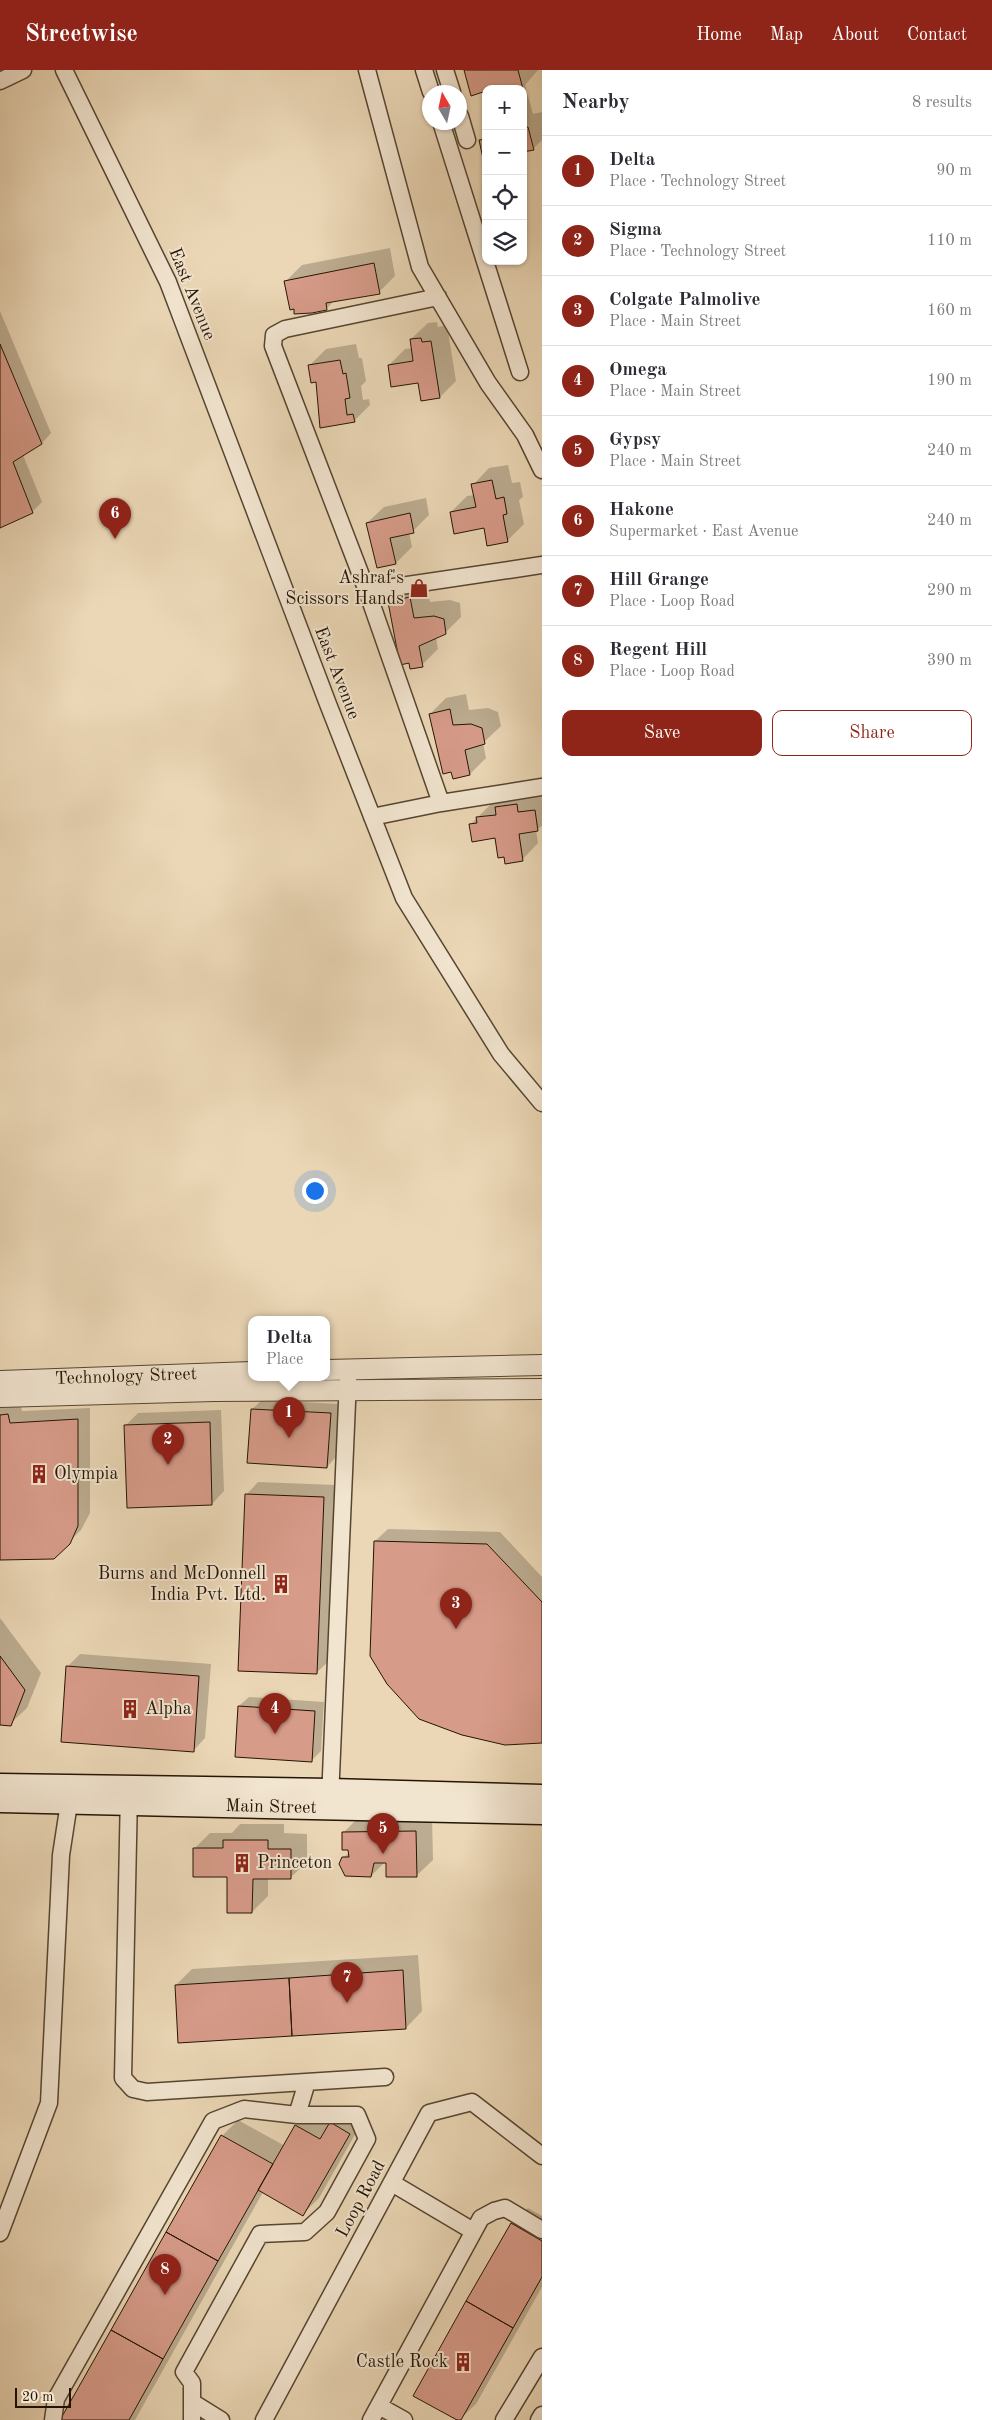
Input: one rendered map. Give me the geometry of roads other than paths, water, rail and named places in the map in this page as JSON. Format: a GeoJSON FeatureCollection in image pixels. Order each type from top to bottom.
{"type":"FeatureCollection","features":[{"type":"Feature","properties":{"kind":"main road","name":"Main Street"},"geometry":{"type":"LineString","coordinates":[[0,1785],[129,1795],[330,1799],[542,1796]]}},
{"type":"Feature","properties":{"kind":"main road","name":"Main Street"},"geometry":{"type":"LineString","coordinates":[[0,1801],[69,1803],[129,1795]]}},
{"type":"Feature","properties":{"kind":"main road","name":"Main Street"},"geometry":{"type":"LineString","coordinates":[[330,1799],[542,1813]]}},
{"type":"Feature","properties":{"kind":"street"},"geometry":{"type":"LineString","coordinates":[[0,81],[23,70]]}},
{"type":"Feature","properties":{"kind":"street","name":"East Avenue"},"geometry":{"type":"LineString","coordinates":[[64,70],[168,282],[404,898],[501,1054],[542,1103]]}},
{"type":"Feature","properties":{"kind":"street"},"geometry":{"type":"LineString","coordinates":[[367,70],[420,267],[488,383],[525,435],[542,470]]}},
{"type":"Feature","properties":{"kind":"street"},"geometry":{"type":"LineString","coordinates":[[424,70],[429,85]]}},
{"type":"Feature","properties":{"kind":"street"},"geometry":{"type":"LineString","coordinates":[[445,70],[450,85]]}},
{"type":"Feature","properties":{"kind":"street"},"geometry":{"type":"LineString","coordinates":[[443,130],[520,372]]}},
{"type":"Feature","properties":{"kind":"street"},"geometry":{"type":"LineString","coordinates":[[464,130],[467,140]]}},
{"type":"Feature","properties":{"kind":"street"},"geometry":{"type":"LineString","coordinates":[[438,297],[284,329],[274,335],[273,346],[367,591],[441,802]]}},
{"type":"Feature","properties":{"kind":"street"},"geometry":{"type":"LineString","coordinates":[[367,591],[542,565]]}},
{"type":"Feature","properties":{"kind":"street"},"geometry":{"type":"LineString","coordinates":[[372,817],[441,802],[542,787]]}},
{"type":"Feature","properties":{"kind":"street"},"geometry":{"type":"LineString","coordinates":[[330,1370],[542,1366]]}},
{"type":"Feature","properties":{"kind":"street"},"geometry":{"type":"LineString","coordinates":[[330,1799],[348,1369]]}},
{"type":"Feature","properties":{"kind":"street","name":"Technology Street"},"geometry":{"type":"LineString","coordinates":[[0,1381],[130,1385],[248,1372]]}},
{"type":"Feature","properties":{"kind":"street"},"geometry":{"type":"LineString","coordinates":[[0,1396],[130,1385],[348,1390],[542,1389]]}},
{"type":"Feature","properties":{"kind":"street"},"geometry":{"type":"LineString","coordinates":[[129,1795],[123,2078],[133,2089],[147,2092],[385,2077]]}},
{"type":"Feature","properties":{"kind":"street"},"geometry":{"type":"LineString","coordinates":[[0,2233],[49,2103],[62,1856],[69,1803]]}},
{"type":"Feature","properties":{"kind":"street"},"geometry":{"type":"LineString","coordinates":[[297,2115],[307,2082]]}},
{"type":"Feature","properties":{"kind":"street","name":"Loop Road"},"geometry":{"type":"LineString","coordinates":[[264,2420],[429,2113],[472,2102],[542,2156]]}},
{"type":"Feature","properties":{"kind":"street"},"geometry":{"type":"LineString","coordinates":[[53,2420],[56,2398],[213,2121],[244,2108],[297,2115],[358,2115],[367,2139],[328,2212],[305,2232],[260,2234],[184,2372],[192,2383],[192,2420]]}},
{"type":"Feature","properties":{"kind":"street"},"geometry":{"type":"LineString","coordinates":[[392,2183],[473,2231]]}},
{"type":"Feature","properties":{"kind":"street"},"geometry":{"type":"LineString","coordinates":[[404,2420],[375,2413],[473,2231],[486,2214],[505,2208],[542,2230]]}},
{"type":"Feature","properties":{"kind":"street"},"geometry":{"type":"LineString","coordinates":[[504,2420],[542,2357]]}},
{"type":"Feature","properties":{"kind":"street"},"geometry":{"type":"LineString","coordinates":[[192,2402],[221,2420]]}},
{"type":"Feature","properties":{"kind":"street"},"geometry":{"type":"LineString","coordinates":[[539,2420],[542,2415]]}},
{"type":"Feature","properties":{"kind":"place","name":"Hakone"},"geometry":{"type":"Point","coordinates":[115,539]}},
{"type":"Feature","properties":{"kind":"place","name":"Ashraf's Scissors Hands"},"geometry":{"type":"Point","coordinates":[419,588]}},
{"type":"Feature","properties":{"kind":"place","name":"Delta"},"geometry":{"type":"Point","coordinates":[289,1438]}},
{"type":"Feature","properties":{"kind":"place","name":"Sigma"},"geometry":{"type":"Point","coordinates":[168,1465]}},
{"type":"Feature","properties":{"kind":"place","name":"Olympia"},"geometry":{"type":"Point","coordinates":[39,1474]}},
{"type":"Feature","properties":{"kind":"place","name":"Burns and McDonnell India Pvt. Ltd."},"geometry":{"type":"Point","coordinates":[281,1584]}},
{"type":"Feature","properties":{"kind":"place","name":"Colgate Palmolive"},"geometry":{"type":"Point","coordinates":[456,1629]}},
{"type":"Feature","properties":{"kind":"place","name":"Alpha"},"geometry":{"type":"Point","coordinates":[130,1709]}},
{"type":"Feature","properties":{"kind":"place","name":"Omega"},"geometry":{"type":"Point","coordinates":[275,1734]}},
{"type":"Feature","properties":{"kind":"place","name":"Gypsy"},"geometry":{"type":"Point","coordinates":[383,1854]}},
{"type":"Feature","properties":{"kind":"place","name":"Princeton"},"geometry":{"type":"Point","coordinates":[242,1863]}},
{"type":"Feature","properties":{"kind":"place","name":"Hill Grange"},"geometry":{"type":"Point","coordinates":[347,2003]}},
{"type":"Feature","properties":{"kind":"place","name":"Regent Hill"},"geometry":{"type":"Point","coordinates":[165,2295]}},
{"type":"Feature","properties":{"kind":"place","name":"Castle Rock"},"geometry":{"type":"Point","coordinates":[463,2362]}}]}
